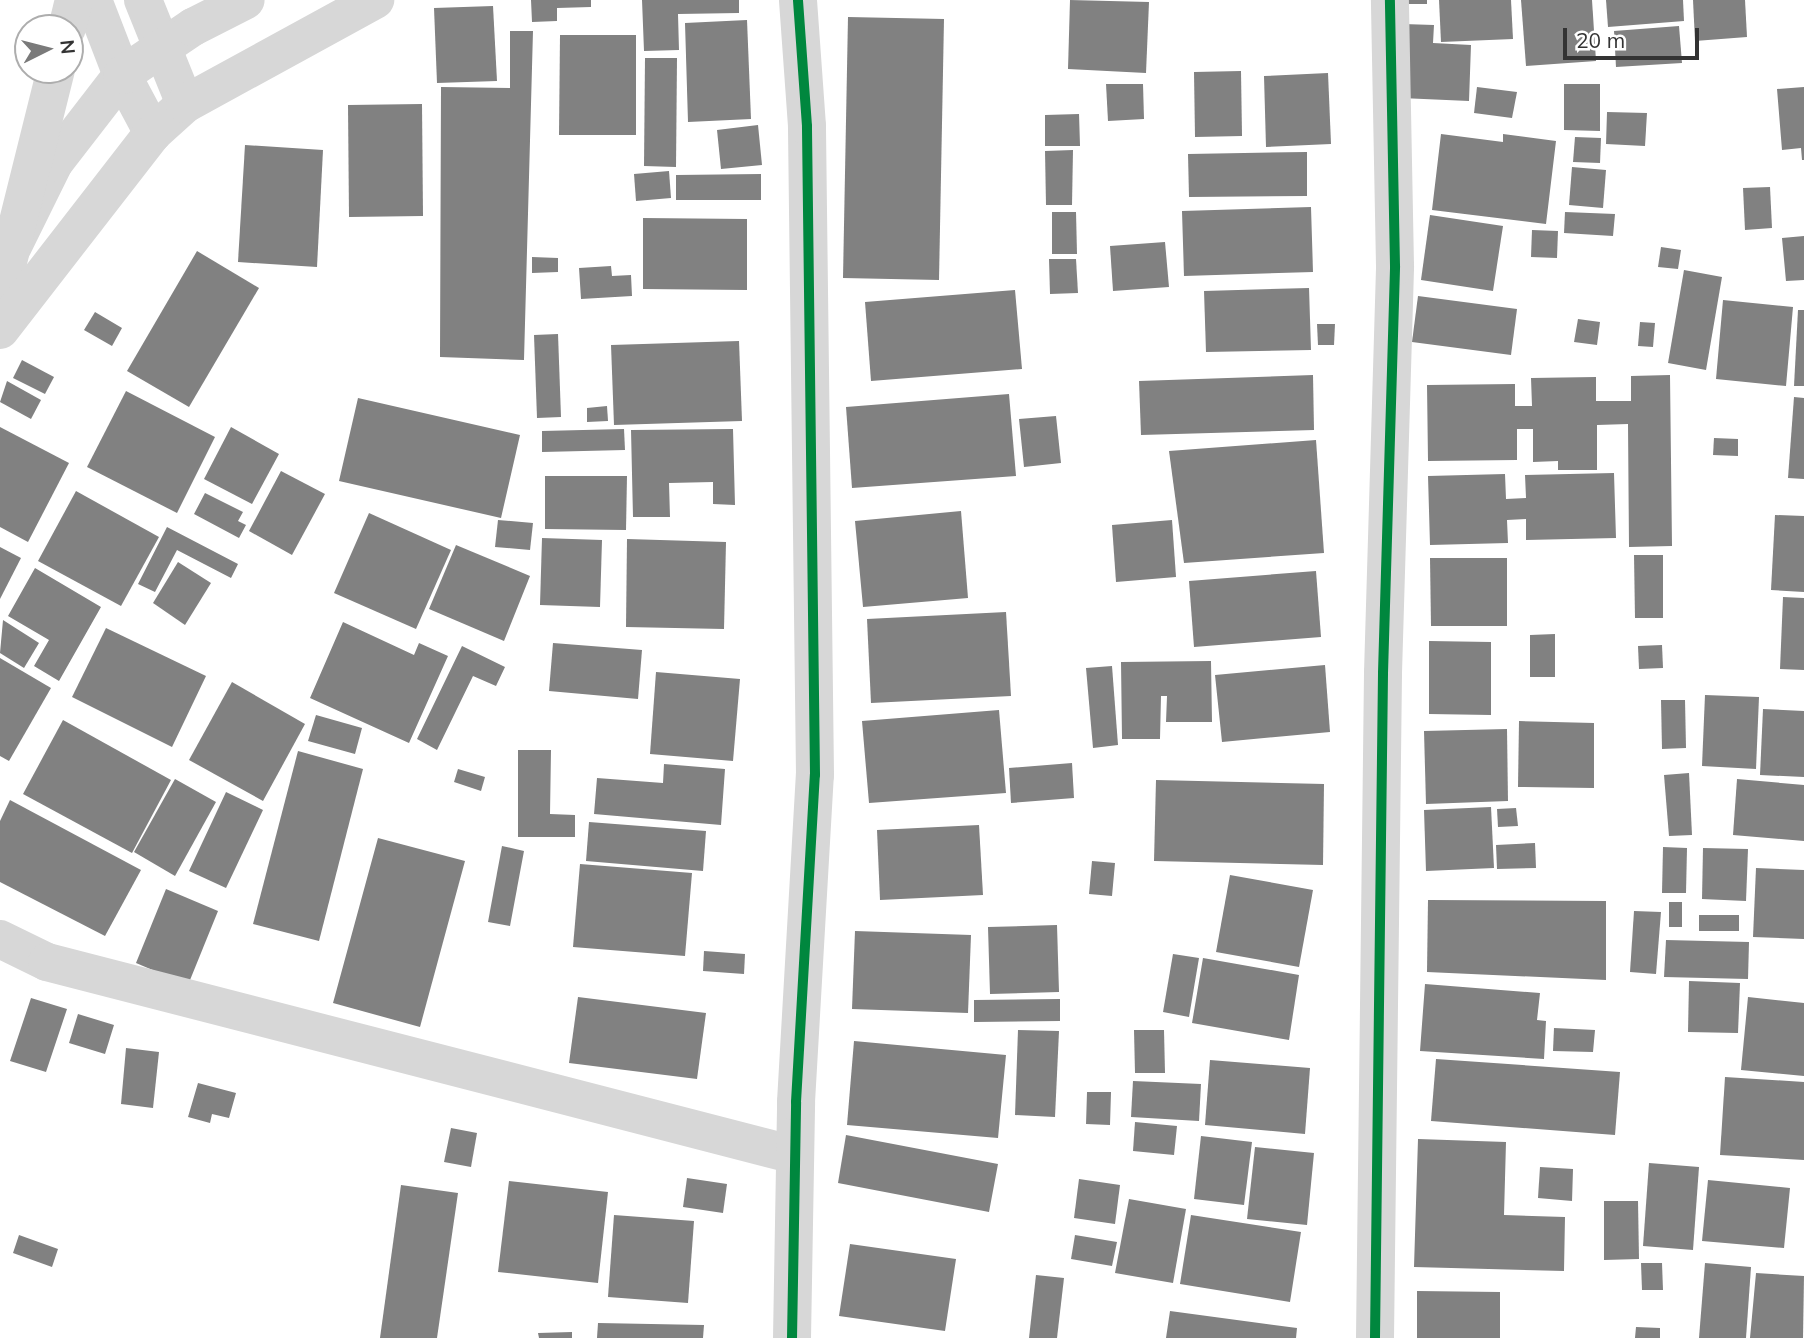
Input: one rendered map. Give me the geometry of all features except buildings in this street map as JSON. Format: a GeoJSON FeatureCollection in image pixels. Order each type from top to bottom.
{"type":"FeatureCollection","features":[{"type":"Feature","properties":{"kind":"street"},"geometry":{"type":"LineString","coordinates":[[93,0],[121,75],[153,133]]}},
{"type":"Feature","properties":{"kind":"street"},"geometry":{"type":"LineString","coordinates":[[143,0],[185,104]]}},
{"type":"Feature","properties":{"kind":"street"},"geometry":{"type":"LineString","coordinates":[[13,247],[54,163],[121,75],[246,0]]}},
{"type":"Feature","properties":{"kind":"street"},"geometry":{"type":"LineString","coordinates":[[0,330],[153,133],[185,104],[375,0]]}},
{"type":"Feature","properties":{"kind":"street"},"geometry":{"type":"LineString","coordinates":[[792,1338],[794,1155],[815,775],[807,126],[798,0]]}},
{"type":"Feature","properties":{"kind":"street"},"geometry":{"type":"LineString","coordinates":[[1375,1338],[1383,673],[1395,265],[1391,0]]}},
{"type":"Feature","properties":{"kind":"street"},"geometry":{"type":"LineString","coordinates":[[0,294],[54,84]]}},
{"type":"Feature","properties":{"kind":"street"},"geometry":{"type":"LineString","coordinates":[[0,939],[47,962],[794,1155]]}},
{"type":"Feature","properties":{"kind":"cycle path"},"geometry":{"type":"LineString","coordinates":[[792,1338],[796,1102],[815,775],[807,126],[798,0]]}},
{"type":"Feature","properties":{"kind":"cycle path"},"geometry":{"type":"LineString","coordinates":[[1375,1338],[1383,673],[1395,266],[1390,0]]}}]}
